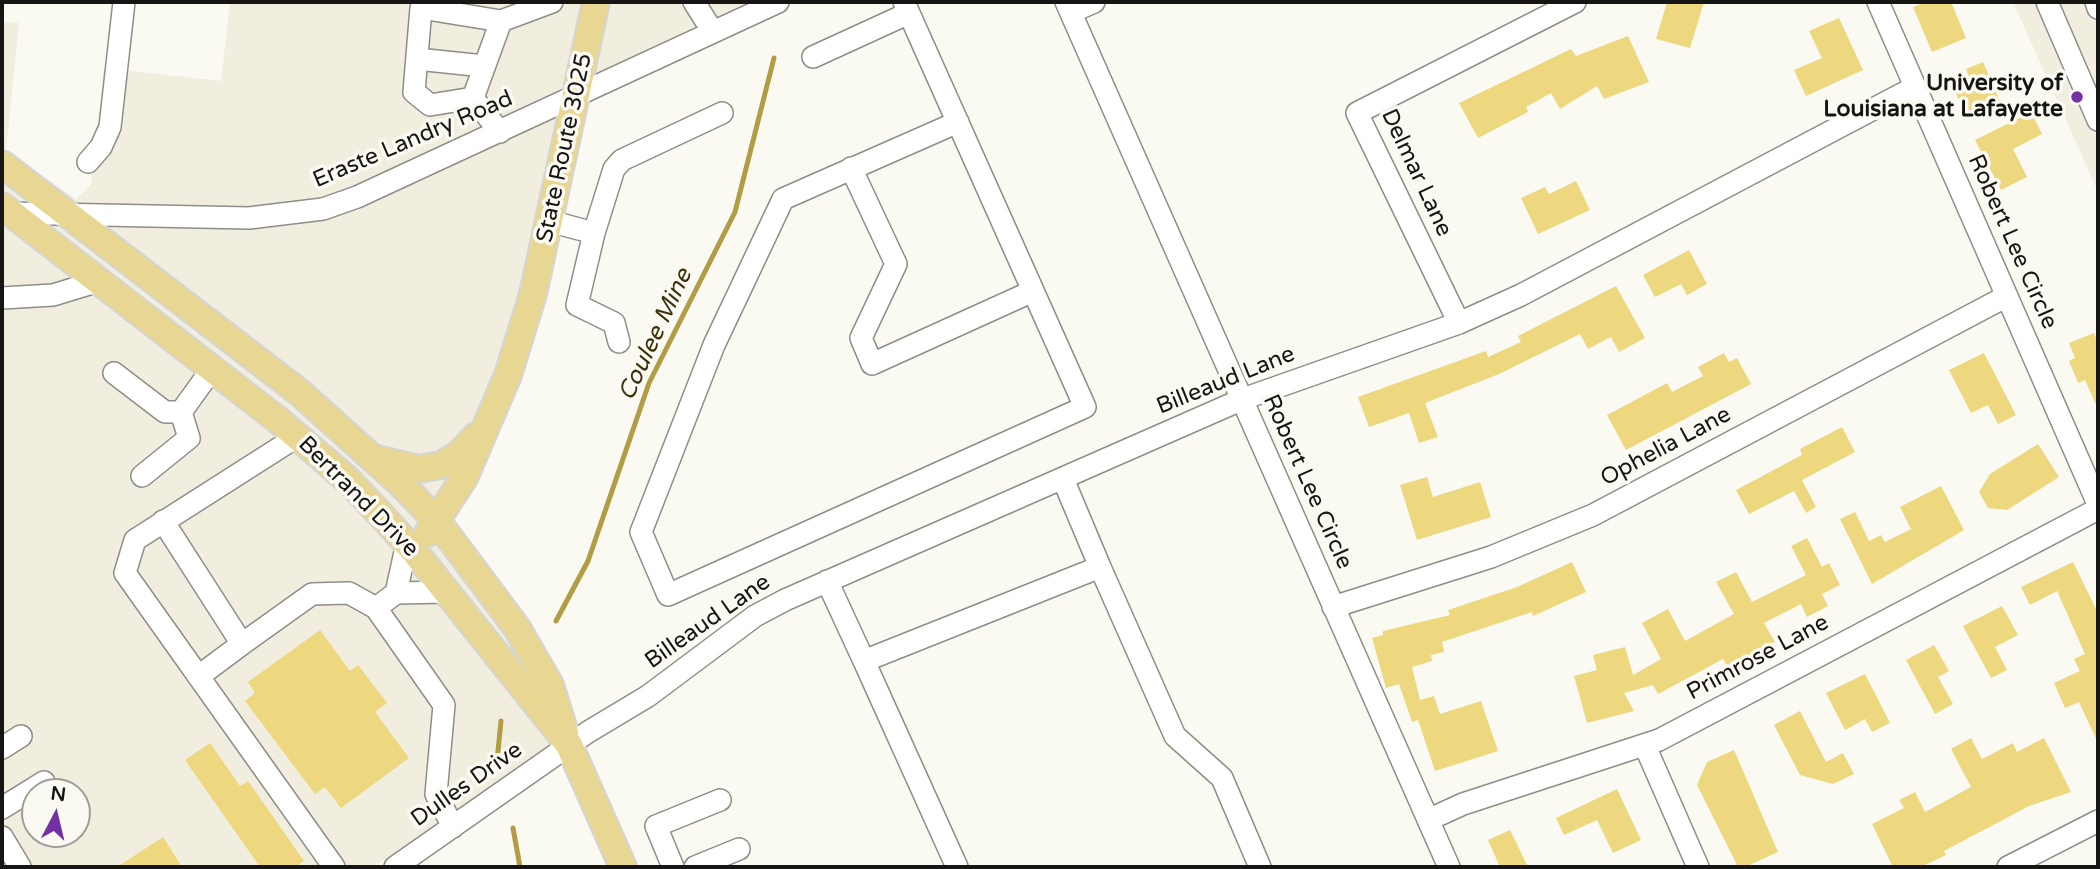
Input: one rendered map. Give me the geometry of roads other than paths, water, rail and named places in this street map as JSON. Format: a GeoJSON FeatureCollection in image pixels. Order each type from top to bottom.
{"type":"FeatureCollection","features":[{"type":"Feature","properties":{"kind":"main road","name":"State Route 3025"},"geometry":{"type":"LineString","coordinates":[[411,547],[437,521],[464,478],[490,422],[533,294],[596,2]]}},
{"type":"Feature","properties":{"kind":"main road","name":"Bertrand Drive"},"geometry":{"type":"LineString","coordinates":[[2,164],[299,392],[374,458],[437,521],[517,628],[550,685],[569,745],[623,867]]}},
{"type":"Feature","properties":{"kind":"main road","name":"Bertrand Drive"},"geometry":{"type":"LineString","coordinates":[[5,211],[298,436],[349,481],[411,547],[569,745]]}},
{"type":"Feature","properties":{"kind":"main road"},"geometry":{"type":"LineString","coordinates":[[374,458],[419,469],[441,465],[458,455],[490,422]]}},
{"type":"Feature","properties":{"kind":"street"},"geometry":{"type":"LineString","coordinates":[[88,162],[101,147],[110,127],[124,2]]}},
{"type":"Feature","properties":{"kind":"street"},"geometry":{"type":"LineString","coordinates":[[472,98],[430,105],[414,92],[421,8],[501,21],[552,2]]}},
{"type":"Feature","properties":{"kind":"street"},"geometry":{"type":"LineString","coordinates":[[694,2],[713,32]]}},
{"type":"Feature","properties":{"kind":"street","name":"Eraste Landry Road"},"geometry":{"type":"LineString","coordinates":[[5,211],[249,218],[293,215],[323,209],[357,197],[500,132],[778,2]]}},
{"type":"Feature","properties":{"kind":"street"},"geometry":{"type":"LineString","coordinates":[[1069,7],[1094,2]]}},
{"type":"Feature","properties":{"kind":"street","name":"Delmar Lane"},"geometry":{"type":"LineString","coordinates":[[1459,323],[1357,113],[1576,2]]}},
{"type":"Feature","properties":{"kind":"street","name":"Robert Lee Circle"},"geometry":{"type":"LineString","coordinates":[[1878,2],[2098,507]]}},
{"type":"Feature","properties":{"kind":"street"},"geometry":{"type":"LineString","coordinates":[[2047,2],[2098,120]]}},
{"type":"Feature","properties":{"kind":"street"},"geometry":{"type":"LineString","coordinates":[[2096,2],[2098,8]]}},
{"type":"Feature","properties":{"kind":"street"},"geometry":{"type":"LineString","coordinates":[[813,57],[907,7],[1085,407],[668,596],[641,532],[714,345],[783,199],[958,122]]}},
{"type":"Feature","properties":{"kind":"street","name":"Robert Lee Circle"},"geometry":{"type":"LineString","coordinates":[[1069,7],[1449,867]]}},
{"type":"Feature","properties":{"kind":"street"},"geometry":{"type":"LineString","coordinates":[[472,98],[501,21]]}},
{"type":"Feature","properties":{"kind":"street"},"geometry":{"type":"LineString","coordinates":[[417,59],[484,66]]}},
{"type":"Feature","properties":{"kind":"street","name":"Billeaud Lane"},"geometry":{"type":"LineString","coordinates":[[569,745],[648,696],[755,617],[827,581],[1242,399],[1459,323],[1521,295],[1915,87]]}},
{"type":"Feature","properties":{"kind":"street"},"geometry":{"type":"LineString","coordinates":[[472,98],[500,132]]}},
{"type":"Feature","properties":{"kind":"street"},"geometry":{"type":"LineString","coordinates":[[620,342],[614,323],[577,305],[594,233],[614,169],[622,160],[722,113]]}},
{"type":"Feature","properties":{"kind":"street"},"geometry":{"type":"LineString","coordinates":[[851,169],[896,264],[861,338],[872,364],[1033,291]]}},
{"type":"Feature","properties":{"kind":"street"},"geometry":{"type":"LineString","coordinates":[[549,221],[594,233]]}},
{"type":"Feature","properties":{"kind":"street"},"geometry":{"type":"LineString","coordinates":[[2,298],[53,295],[99,281]]}},
{"type":"Feature","properties":{"kind":"street","name":"Ophelia Lane"},"geometry":{"type":"LineString","coordinates":[[1333,607],[1491,556],[1583,520],[2007,296]]}},
{"type":"Feature","properties":{"kind":"street"},"geometry":{"type":"LineString","coordinates":[[181,412],[212,369]]}},
{"type":"Feature","properties":{"kind":"street"},"geometry":{"type":"LineString","coordinates":[[114,373],[165,412],[181,412]]}},
{"type":"Feature","properties":{"kind":"street"},"geometry":{"type":"LineString","coordinates":[[142,476],[189,438],[181,412]]}},
{"type":"Feature","properties":{"kind":"street"},"geometry":{"type":"LineString","coordinates":[[298,436],[135,540],[125,573],[334,867]]}},
{"type":"Feature","properties":{"kind":"street"},"geometry":{"type":"LineString","coordinates":[[1063,479],[1175,736],[1222,778],[1260,867]]}},
{"type":"Feature","properties":{"kind":"street","name":"Primrose Lane"},"geometry":{"type":"LineString","coordinates":[[1428,820],[1463,804],[1645,746],[2098,507]]}},
{"type":"Feature","properties":{"kind":"street"},"geometry":{"type":"LineString","coordinates":[[163,521],[242,643]]}},
{"type":"Feature","properties":{"kind":"street"},"geometry":{"type":"LineString","coordinates":[[376,608],[396,593],[411,547]]}},
{"type":"Feature","properties":{"kind":"street"},"geometry":{"type":"LineString","coordinates":[[864,661],[1100,567]]}},
{"type":"Feature","properties":{"kind":"street"},"geometry":{"type":"LineString","coordinates":[[827,581],[957,867]]}},
{"type":"Feature","properties":{"kind":"street"},"geometry":{"type":"LineString","coordinates":[[396,593],[448,592]]}},
{"type":"Feature","properties":{"kind":"street"},"geometry":{"type":"LineString","coordinates":[[199,677],[312,594],[349,593],[376,608],[444,705],[436,794],[453,827]]}},
{"type":"Feature","properties":{"kind":"street"},"geometry":{"type":"LineString","coordinates":[[2,748],[21,736]]}},
{"type":"Feature","properties":{"kind":"street","name":"Dulles Drive"},"geometry":{"type":"LineString","coordinates":[[395,867],[569,745]]}},
{"type":"Feature","properties":{"kind":"street"},"geometry":{"type":"LineString","coordinates":[[1645,746],[1698,867]]}},
{"type":"Feature","properties":{"kind":"street"},"geometry":{"type":"LineString","coordinates":[[2,808],[21,796]]}},
{"type":"Feature","properties":{"kind":"street"},"geometry":{"type":"LineString","coordinates":[[673,867],[656,826],[720,800]]}},
{"type":"Feature","properties":{"kind":"street"},"geometry":{"type":"LineString","coordinates":[[2007,867],[2098,821]]}},
{"type":"Feature","properties":{"kind":"street"},"geometry":{"type":"LineString","coordinates":[[2,837],[20,867]]}},
{"type":"Feature","properties":{"kind":"street"},"geometry":{"type":"LineString","coordinates":[[695,867],[739,849]]}},
{"type":"Feature","properties":{"kind":"waterway","name":"Coulee Mine"},"geometry":{"type":"LineString","coordinates":[[556,621],[588,561],[649,383],[735,212],[774,58]]}},
{"type":"Feature","properties":{"kind":"waterway","name":"Coulee Mine"},"geometry":{"type":"LineString","coordinates":[[497,761],[501,721]]}},
{"type":"Feature","properties":{"kind":"waterway","name":"Coulee Mine"},"geometry":{"type":"LineString","coordinates":[[513,828],[520,867]]}},
{"type":"Feature","properties":{"kind":"place","name":"University of Louisiana at Lafayette"},"geometry":{"type":"Point","coordinates":[2077,97]}}]}
